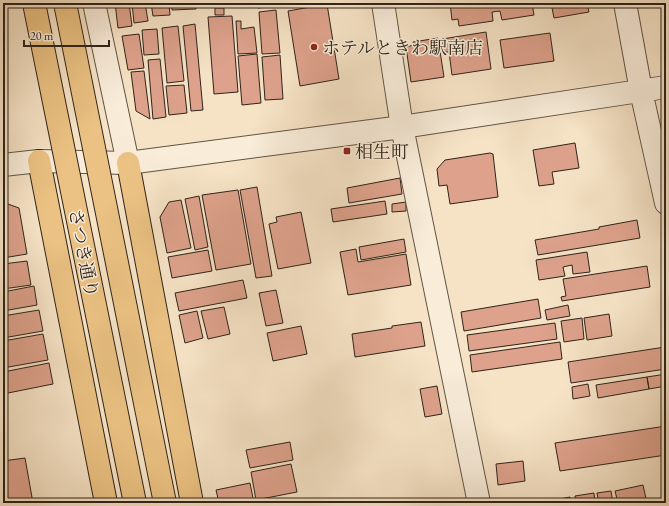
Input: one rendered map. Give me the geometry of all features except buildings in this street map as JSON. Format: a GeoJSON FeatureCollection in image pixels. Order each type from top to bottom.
{"type":"FeatureCollection","features":[{"type":"Feature","properties":{"kind":"highway","name":"さつき通り"},"geometry":{"type":"LineString","coordinates":[[34,3],[135,503]]}},
{"type":"Feature","properties":{"kind":"highway","name":"さつき通り"},"geometry":{"type":"LineString","coordinates":[[65,3],[165,503]]}},
{"type":"Feature","properties":{"kind":"highway"},"geometry":{"type":"LineString","coordinates":[[39,160],[106,503]]}},
{"type":"Feature","properties":{"kind":"highway"},"geometry":{"type":"LineString","coordinates":[[128,163],[192,503]]}},
{"type":"Feature","properties":{"kind":"street"},"geometry":{"type":"LineString","coordinates":[[94,3],[128,163]]}},
{"type":"Feature","properties":{"kind":"street"},"geometry":{"type":"LineString","coordinates":[[383,3],[402,127],[479,503]]}},
{"type":"Feature","properties":{"kind":"street"},"geometry":{"type":"LineString","coordinates":[[625,3],[641,91],[666,203]]}},
{"type":"Feature","properties":{"kind":"street"},"geometry":{"type":"LineString","coordinates":[[3,165],[39,160],[128,163],[402,127],[666,87]]}},
{"type":"Feature","properties":{"kind":"railway"},"geometry":{"type":"LineString","coordinates":[[3,8],[8,3]]}},
{"type":"Feature","properties":{"kind":"place","name":"ホテルときわ駅南店"},"geometry":{"type":"Point","coordinates":[314,47]}},
{"type":"Feature","properties":{"kind":"place","name":"相生町"},"geometry":{"type":"Point","coordinates":[347,151]}}]}
